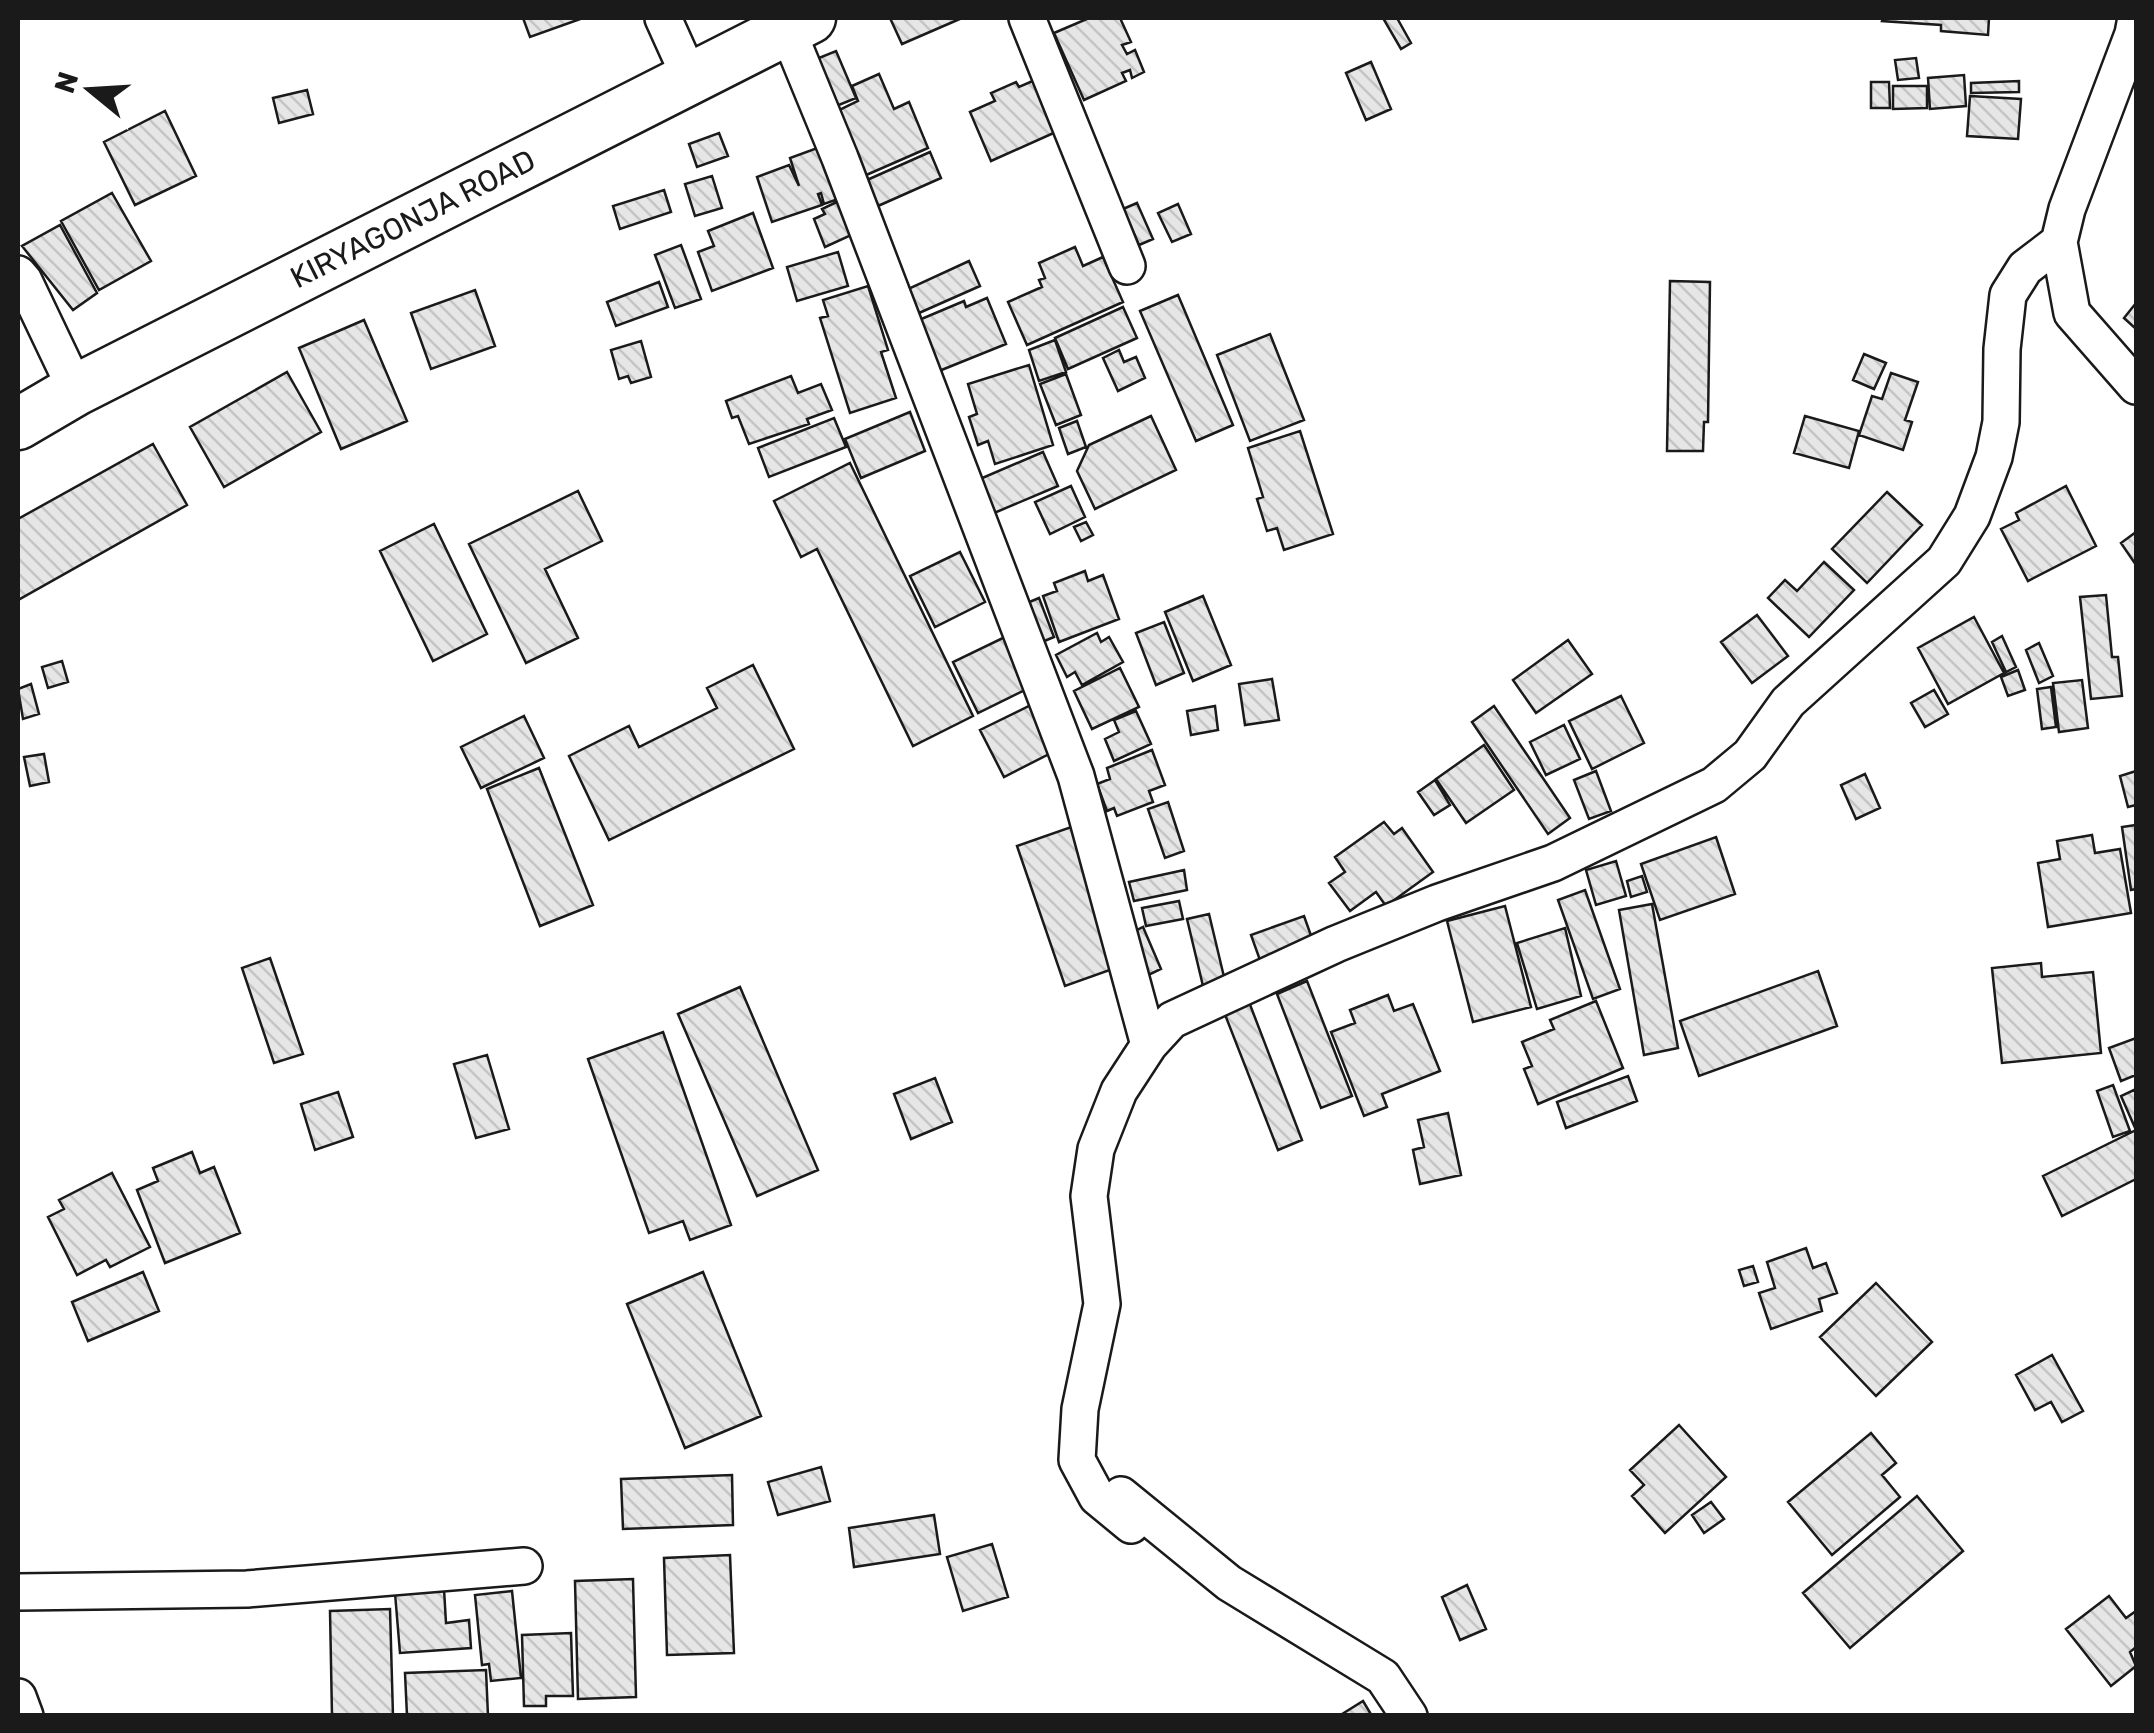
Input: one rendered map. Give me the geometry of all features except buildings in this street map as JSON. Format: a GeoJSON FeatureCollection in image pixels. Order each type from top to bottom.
{"type":"FeatureCollection","features":[{"type":"Feature","properties":{"kind":"street"},"geometry":{"type":"LineString","coordinates":[[663,18],[691,80]]}},
{"type":"Feature","properties":{"kind":"street"},"geometry":{"type":"LineString","coordinates":[[1027,18],[1126,266]]}},
{"type":"Feature","properties":{"kind":"street"},"geometry":{"type":"LineString","coordinates":[[2136,18],[2067,209],[2059,242],[2072,313],[2136,386]]}},
{"type":"Feature","properties":{"kind":"street"},"geometry":{"type":"LineString","coordinates":[[798,23],[847,176],[1076,776],[1149,1045]]}},
{"type":"Feature","properties":{"kind":"street","name":"KIRYAGONJA ROAD"},"geometry":{"type":"LineString","coordinates":[[18,424],[76,390],[798,23]]}},
{"type":"Feature","properties":{"kind":"street"},"geometry":{"type":"LineString","coordinates":[[1132,1525],[1098,1497],[1077,1460],[1080,1409],[1102,1304],[1089,1196],[1096,1149],[1119,1091],[1149,1045],[1172,1020],[1387,923],[1553,863],[1714,784],[1750,755],[1788,702],[1944,561],[1972,516],[1994,457],[2001,422],[2002,349],[2008,295],[2025,268],[2059,242]]}},
{"type":"Feature","properties":{"kind":"street"},"geometry":{"type":"LineString","coordinates":[[18,274],[76,390]]}},
{"type":"Feature","properties":{"kind":"street"},"geometry":{"type":"LineString","coordinates":[[1077,1460],[1230,1584],[1382,1677],[1409,1716]]}},
{"type":"Feature","properties":{"kind":"street"},"geometry":{"type":"LineString","coordinates":[[18,1592],[247,1589],[524,1566]]}},
{"type":"Feature","properties":{"kind":"street"},"geometry":{"type":"LineString","coordinates":[[18,1697],[26,1716]]}}]}
